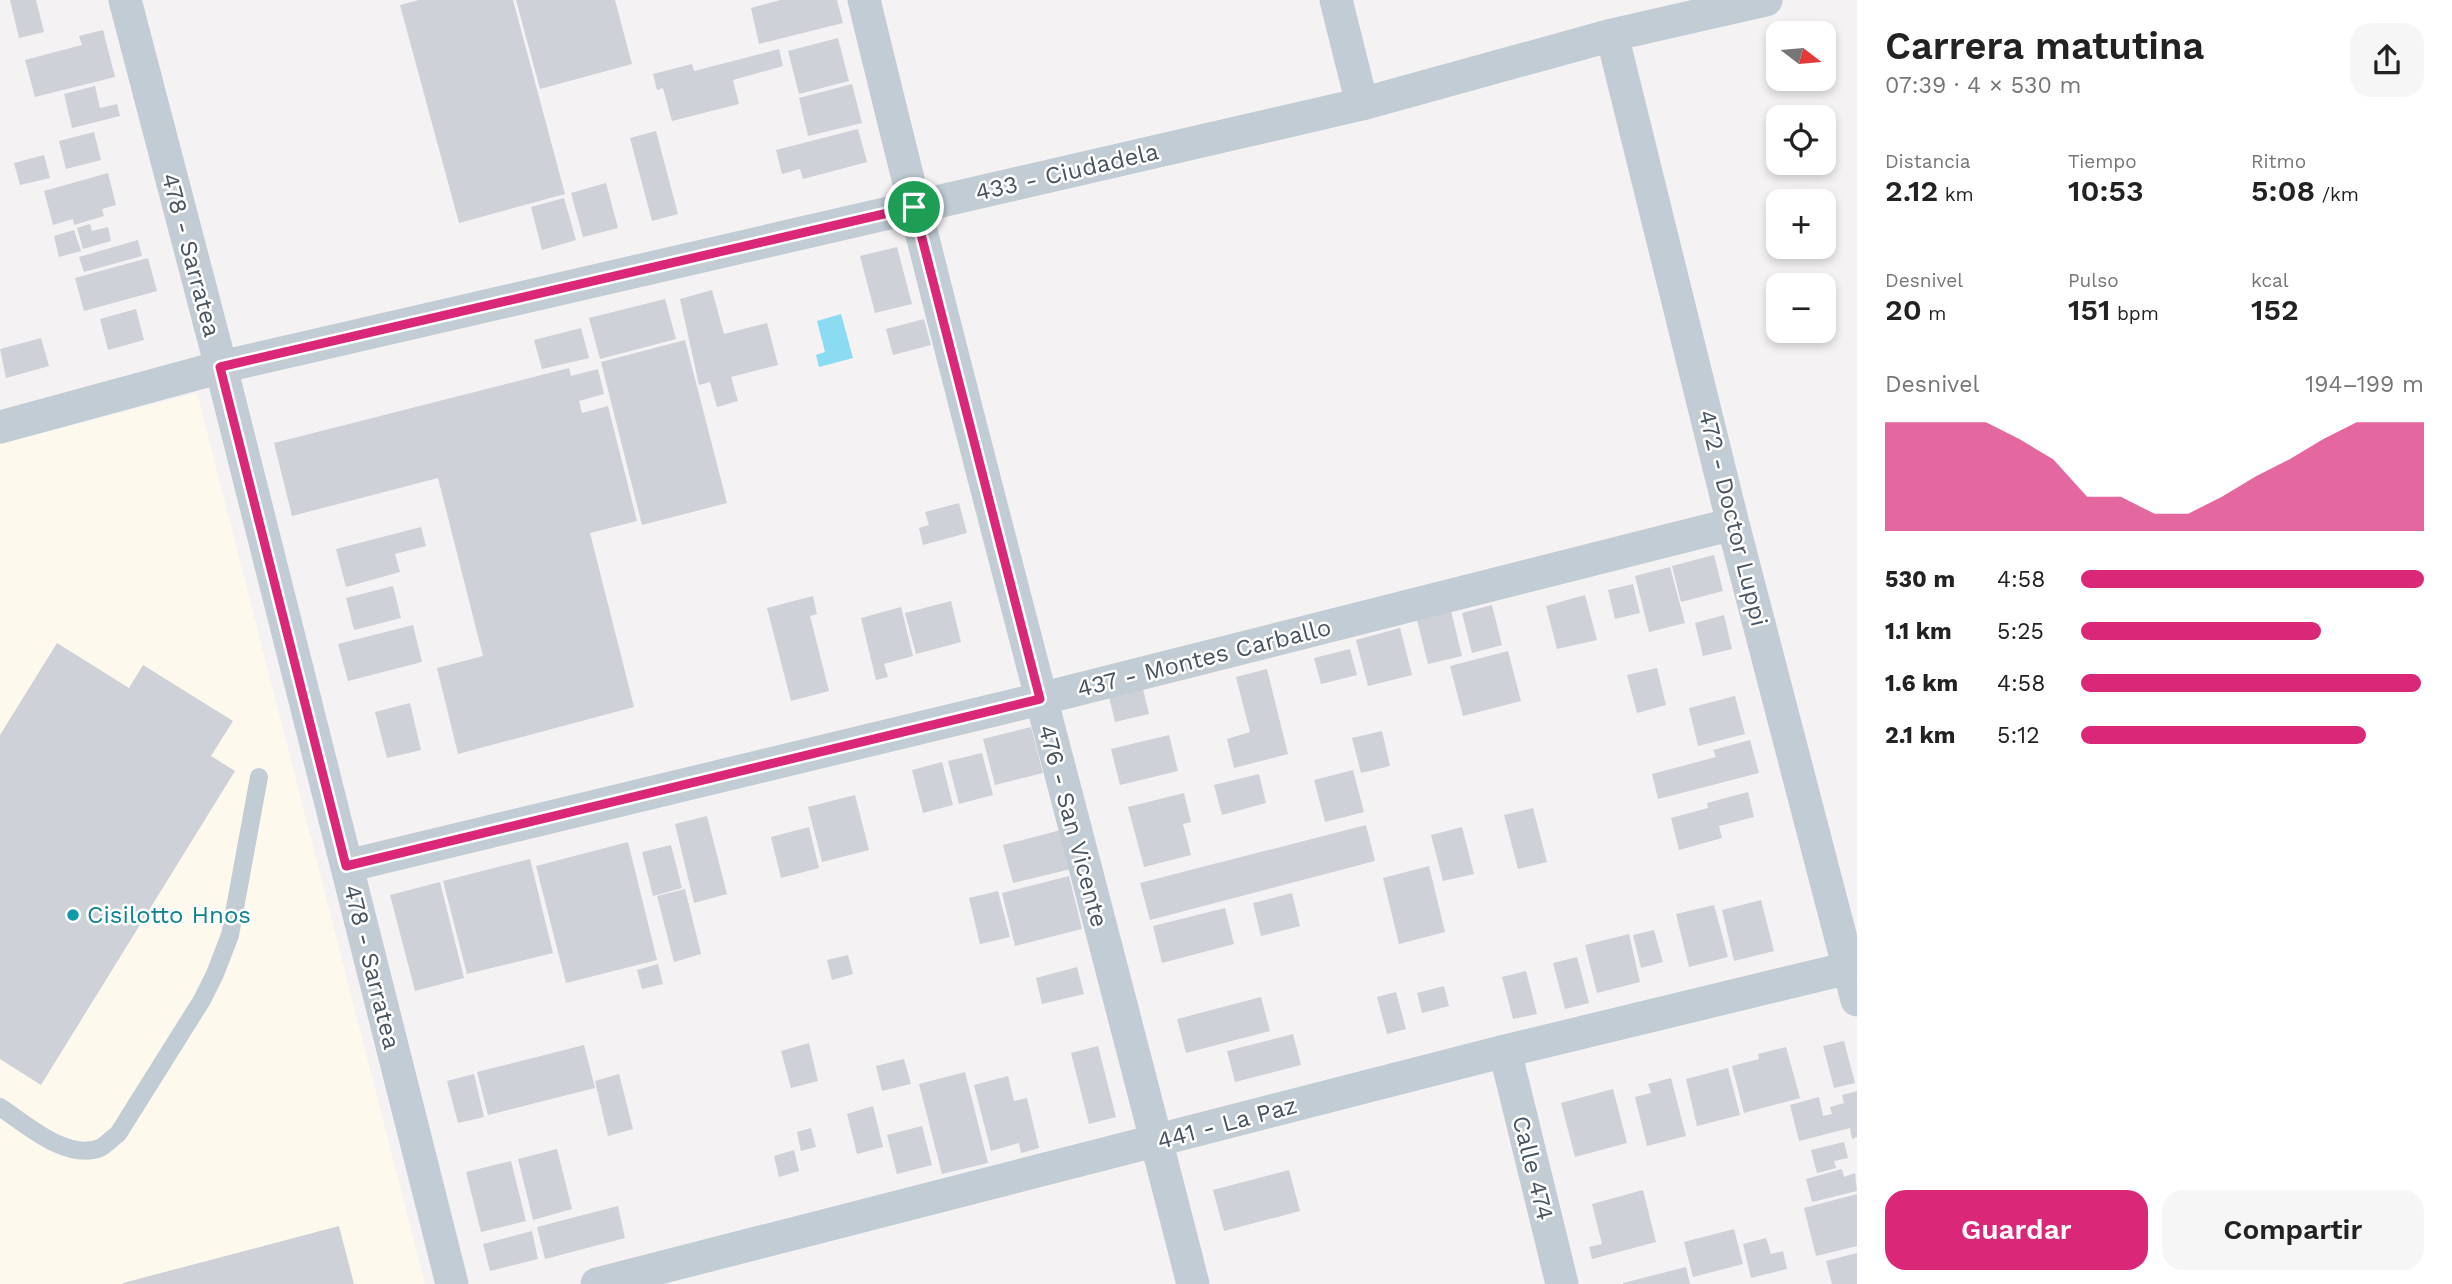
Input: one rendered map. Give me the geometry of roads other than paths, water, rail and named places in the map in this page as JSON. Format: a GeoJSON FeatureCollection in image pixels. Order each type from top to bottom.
{"type":"FeatureCollection","features":[{"type":"Feature","properties":{"kind":"street","name":"478 - Sarratea"},"geometry":{"type":"LineString","coordinates":[[125,0],[452,1284]]}},
{"type":"Feature","properties":{"kind":"street","name":"476 - San Vicente"},"geometry":{"type":"LineString","coordinates":[[864,0],[1040,699],[1193,1284]]}},
{"type":"Feature","properties":{"kind":"street"},"geometry":{"type":"LineString","coordinates":[[1336,0],[1362,104]]}},
{"type":"Feature","properties":{"kind":"street","name":"433 - Ciudadela"},"geometry":{"type":"LineString","coordinates":[[0,427],[220,367],[1362,104],[1612,35],[1766,0]]}},
{"type":"Feature","properties":{"kind":"street","name":"472 - Doctor Luppi"},"geometry":{"type":"LineString","coordinates":[[1612,35],[1733,524],[1853,967],[1857,1000]]}},
{"type":"Feature","properties":{"kind":"street","name":"437 - Montes Carballo"},"geometry":{"type":"LineString","coordinates":[[346,866],[1040,699],[1733,524]]}},
{"type":"Feature","properties":{"kind":"street","name":"441 - La Paz"},"geometry":{"type":"LineString","coordinates":[[597,1284],[1505,1051],[1853,967]]}},
{"type":"Feature","properties":{"kind":"street","name":"Calle 474"},"geometry":{"type":"LineString","coordinates":[[1505,1051],[1562,1284]]}},
{"type":"Feature","properties":{"kind":"lane"},"geometry":{"type":"LineString","coordinates":[[0,1107],[53,1141],[75,1150],[100,1148],[118,1134],[202,1000],[215,974],[230,934],[259,777]]}},
{"type":"Feature","properties":{"kind":"water"},"geometry":{"type":"Polygon","coordinates":[[[841,314],[853,358],[819,367],[816,355],[825,352],[817,321],[841,314]]]}},
{"type":"Feature","properties":{"kind":"place","name":"Cisilotto Hnos"},"geometry":{"type":"Point","coordinates":[73,915]}}]}
